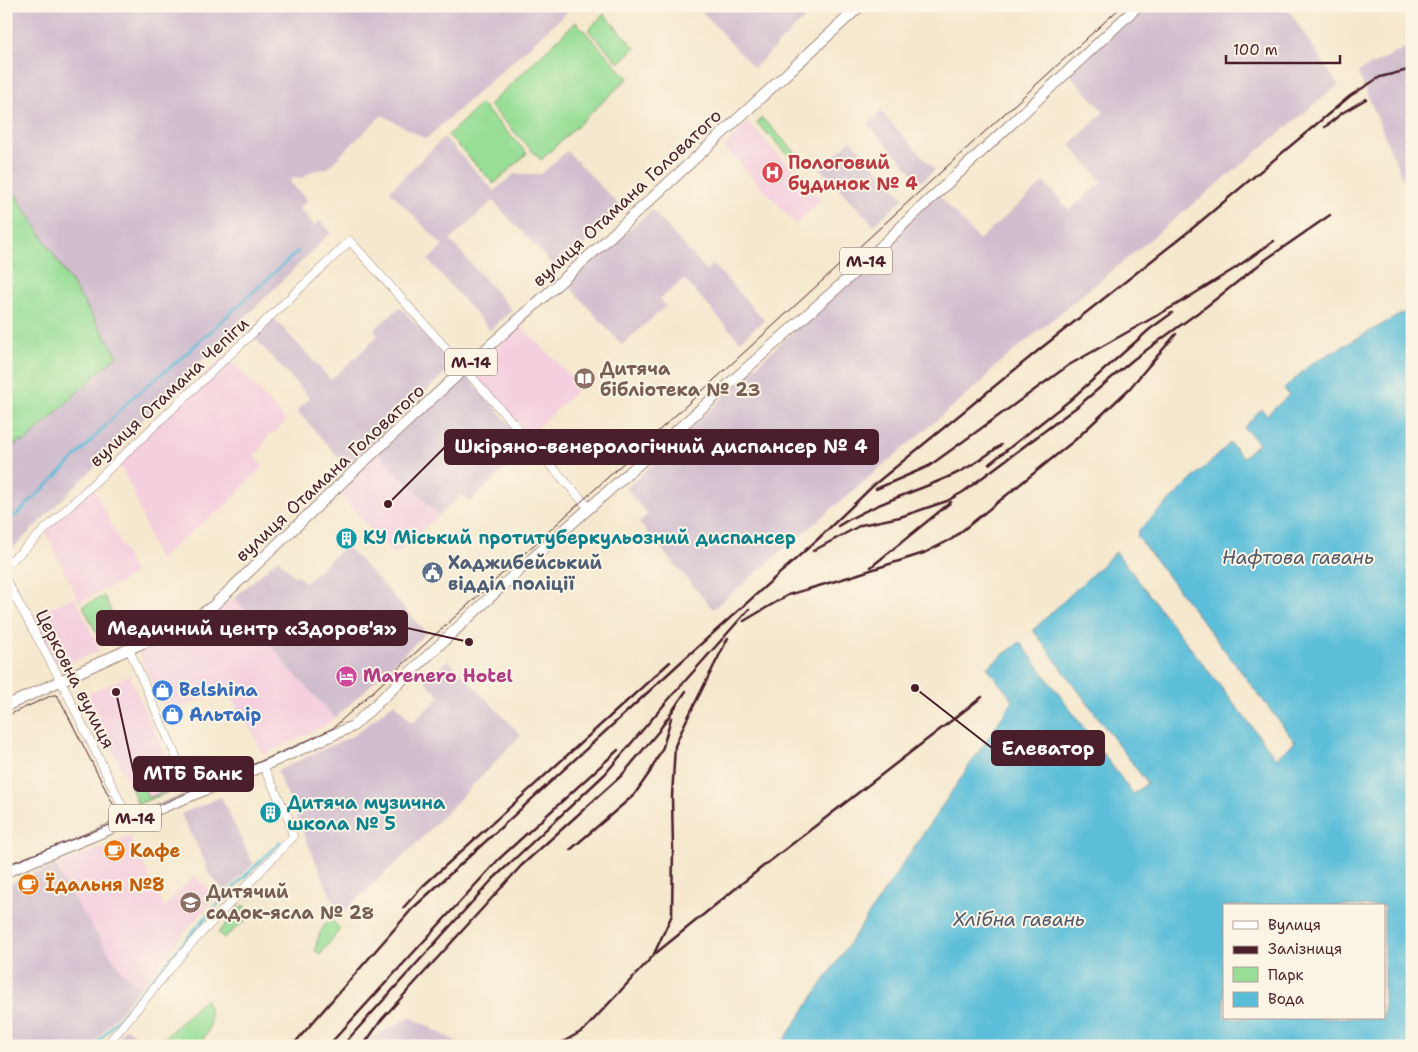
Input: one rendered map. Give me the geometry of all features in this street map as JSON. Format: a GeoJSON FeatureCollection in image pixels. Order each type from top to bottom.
{"type":"FeatureCollection","features":[{"type":"Feature","properties":{"kind":"main road","name":"вулиця Отамана Головатого"},"geometry":{"type":"LineString","coordinates":[[6,706],[187,624],[213,606],[355,470],[860,6]]}},
{"type":"Feature","properties":{"kind":"main road","name":"М-14"},"geometry":{"type":"LineString","coordinates":[[6,872],[264,766],[353,726],[589,508],[847,279],[1138,6]]}},
{"type":"Feature","properties":{"kind":"street","name":"вулиця Отамана Чепіги"},"geometry":{"type":"LineString","coordinates":[[6,564],[19,554],[350,241],[465,368]]}},
{"type":"Feature","properties":{"kind":"street"},"geometry":{"type":"LineString","coordinates":[[465,368],[589,508]]}},
{"type":"Feature","properties":{"kind":"street","name":"Церковна вулиця"},"geometry":{"type":"LineString","coordinates":[[6,580],[61,681],[130,820]]}},
{"type":"Feature","properties":{"kind":"street"},"geometry":{"type":"LineString","coordinates":[[129,649],[193,795]]}},
{"type":"Feature","properties":{"kind":"street"},"geometry":{"type":"LineString","coordinates":[[106,1046],[189,946],[293,837],[288,817],[264,766]]}},
{"type":"Feature","properties":{"kind":"shaded area"},"geometry":{"type":"Polygon","coordinates":[[[6,6],[574,6],[426,139],[382,115],[326,169],[312,171],[302,178],[293,178],[290,182],[307,200],[299,208],[315,226],[319,220],[331,232],[6,555],[6,6]]]}},
{"type":"Feature","properties":{"kind":"shaded area"},"geometry":{"type":"Polygon","coordinates":[[[697,6],[817,6],[754,68],[697,6]]]}},
{"type":"Feature","properties":{"kind":"shaded area"},"geometry":{"type":"Polygon","coordinates":[[[1141,6],[1286,6],[1338,85],[992,369],[984,380],[713,609],[639,523],[648,514],[626,489],[938,194],[979,240],[1044,182],[1069,210],[1102,182],[1070,145],[1104,112],[1068,72],[1141,6]]]}},
{"type":"Feature","properties":{"kind":"shaded area"},"geometry":{"type":"Polygon","coordinates":[[[1412,45],[1412,192],[1406,187],[1358,72],[1412,45]]]}},
{"type":"Feature","properties":{"kind":"shaded area"},"geometry":{"type":"Polygon","coordinates":[[[881,112],[935,170],[921,182],[868,124],[881,112]]]}},
{"type":"Feature","properties":{"kind":"shaded area","name":"Пологовий будинок № 4"},"geometry":{"type":"Polygon","coordinates":[[[748,123],[821,200],[796,224],[723,146],[748,123]]]}},
{"type":"Feature","properties":{"kind":"shaded area"},"geometry":{"type":"Polygon","coordinates":[[[444,137],[494,191],[514,174],[541,174],[567,151],[623,209],[557,269],[493,201],[450,240],[512,310],[490,330],[428,260],[443,246],[390,191],[444,137]]]}},
{"type":"Feature","properties":{"kind":"shaded area"},"geometry":{"type":"Polygon","coordinates":[[[851,140],[904,198],[874,225],[820,169],[851,140]]]}},
{"type":"Feature","properties":{"kind":"shaded area"},"geometry":{"type":"Polygon","coordinates":[[[652,210],[706,270],[713,264],[764,320],[740,341],[684,279],[660,299],[666,306],[622,345],[567,284],[652,210]]]}},
{"type":"Feature","properties":{"kind":"shaded area"},"geometry":{"type":"Polygon","coordinates":[[[400,307],[453,365],[348,467],[297,411],[310,398],[249,332],[269,313],[331,380],[378,336],[374,330],[400,307]]]}},
{"type":"Feature","properties":{"kind":"shaded area"},"geometry":{"type":"Polygon","coordinates":[[[521,326],[581,387],[529,435],[472,372],[521,326]]]}},
{"type":"Feature","properties":{"kind":"shaded area"},"geometry":{"type":"Polygon","coordinates":[[[226,354],[286,421],[269,435],[259,451],[253,456],[263,467],[218,513],[216,512],[158,560],[133,490],[117,460],[226,354]]]}},
{"type":"Feature","properties":{"kind":"shaded area"},"geometry":{"type":"Polygon","coordinates":[[[466,375],[530,447],[469,502],[462,494],[439,515],[377,452],[466,375]]]}},
{"type":"Feature","properties":{"kind":"shaded area"},"geometry":{"type":"Polygon","coordinates":[[[377,452],[439,515],[395,555],[335,490],[377,452]]]}},
{"type":"Feature","properties":{"kind":"shaded area"},"geometry":{"type":"Polygon","coordinates":[[[91,482],[135,574],[80,602],[45,532],[91,482]]]}},
{"type":"Feature","properties":{"kind":"shaded area"},"geometry":{"type":"Polygon","coordinates":[[[346,546],[426,633],[335,718],[287,666],[251,617],[234,598],[278,559],[295,577],[297,575],[305,583],[346,546]]]}},
{"type":"Feature","properties":{"kind":"shaded area"},"geometry":{"type":"Polygon","coordinates":[[[75,597],[100,650],[65,665],[59,665],[55,661],[32,616],[75,597]]]}},
{"type":"Feature","properties":{"kind":"shaded area"},"geometry":{"type":"Polygon","coordinates":[[[234,598],[251,617],[287,666],[335,718],[324,726],[263,755],[252,731],[224,685],[202,699],[166,714],[139,653],[199,625],[234,598]]]}},
{"type":"Feature","properties":{"kind":"shaded area"},"geometry":{"type":"Polygon","coordinates":[[[448,660],[521,735],[420,840],[339,916],[277,771],[356,734],[394,703],[412,723],[440,697],[425,681],[448,660]]]}},
{"type":"Feature","properties":{"kind":"shaded area"},"geometry":{"type":"Polygon","coordinates":[[[129,675],[179,786],[137,803],[88,694],[129,675]]]}},
{"type":"Feature","properties":{"kind":"shaded area"},"geometry":{"type":"Polygon","coordinates":[[[221,797],[253,864],[225,892],[206,870],[208,868],[181,814],[221,797]]]}},
{"type":"Feature","properties":{"kind":"shaded area"},"geometry":{"type":"Polygon","coordinates":[[[130,837],[164,907],[194,876],[217,896],[140,987],[122,972],[65,886],[56,865],[130,837]]]}},
{"type":"Feature","properties":{"kind":"shaded area"},"geometry":{"type":"Polygon","coordinates":[[[56,865],[65,886],[122,972],[140,987],[92,1046],[6,1046],[6,885],[56,865]]]}},
{"type":"Feature","properties":{"kind":"shaded area"},"geometry":{"type":"Polygon","coordinates":[[[411,1017],[464,1046],[354,1046],[411,1017]]]}},
{"type":"Feature","properties":{"kind":"shaded area"},"geometry":{"type":"Polygon","coordinates":[[[126,1028],[148,1046],[111,1046],[126,1028]]]}},
{"type":"Feature","properties":{"kind":"green space"},"geometry":{"type":"Polygon","coordinates":[[[604,14],[635,48],[619,63],[588,30],[604,14]]]}},
{"type":"Feature","properties":{"kind":"green space"},"geometry":{"type":"Polygon","coordinates":[[[576,22],[628,78],[541,160],[489,105],[576,22]]]}},
{"type":"Feature","properties":{"kind":"green space"},"geometry":{"type":"Polygon","coordinates":[[[481,104],[527,153],[494,184],[448,135],[481,104]]]}},
{"type":"Feature","properties":{"kind":"green space"},"geometry":{"type":"Polygon","coordinates":[[[762,118],[798,155],[793,160],[757,123],[762,118]]]}},
{"type":"Feature","properties":{"kind":"green space"},"geometry":{"type":"Polygon","coordinates":[[[6,179],[117,355],[24,443],[21,440],[6,452],[6,179]]]}},
{"type":"Feature","properties":{"kind":"green space"},"geometry":{"type":"Polygon","coordinates":[[[104,596],[119,628],[99,638],[83,606],[104,596]]]}},
{"type":"Feature","properties":{"kind":"green space"},"geometry":{"type":"Polygon","coordinates":[[[141,780],[148,798],[178,786],[179,788],[138,804],[130,784],[141,780]]]}},
{"type":"Feature","properties":{"kind":"green space"},"geometry":{"type":"Polygon","coordinates":[[[243,905],[252,915],[224,938],[218,933],[243,905]]]}},
{"type":"Feature","properties":{"kind":"green space"},"geometry":{"type":"Polygon","coordinates":[[[331,919],[340,929],[320,955],[315,950],[317,941],[322,929],[331,919]]]}},
{"type":"Feature","properties":{"kind":"green space"},"geometry":{"type":"Polygon","coordinates":[[[205,999],[210,1012],[210,1024],[206,1035],[198,1046],[166,1046],[161,1041],[205,999]]]}},
{"type":"Feature","properties":{"kind":"water"},"geometry":{"type":"Polygon","coordinates":[[[1412,308],[1412,1046],[780,1046],[1013,701],[987,667],[1020,642],[1133,794],[1147,783],[1033,630],[1116,552],[1276,758],[1295,742],[1137,536],[1139,530],[1230,443],[1243,457],[1259,443],[1244,428],[1261,409],[1267,415],[1289,395],[1284,389],[1311,364],[1412,308]]]}},
{"type":"Feature","properties":{"kind":"waterway"},"geometry":{"type":"LineString","coordinates":[[6,528],[11,520],[68,465],[132,398],[179,360],[298,251]]}},
{"type":"Feature","properties":{"kind":"waterway"},"geometry":{"type":"LineString","coordinates":[[95,1046],[208,915],[281,842]]}},
{"type":"Feature","properties":{"kind":"tram line"},"geometry":{"type":"LineString","coordinates":[[6,865],[128,818],[299,745],[333,728],[1122,6]]}},
{"type":"Feature","properties":{"kind":"tram line"},"geometry":{"type":"LineString","coordinates":[[6,716],[56,695],[113,804],[122,809],[141,806]]}},
{"type":"Feature","properties":{"kind":"railway"},"geometry":{"type":"LineString","coordinates":[[292,1046],[412,909],[818,539],[875,484],[1040,349],[1188,232],[1350,96],[1380,77],[1412,69]]}},
{"type":"Feature","properties":{"kind":"railway"},"geometry":{"type":"LineString","coordinates":[[1325,127],[1342,113],[1366,99]]}},
{"type":"Feature","properties":{"kind":"railway"},"geometry":{"type":"LineString","coordinates":[[813,551],[861,525],[900,517],[947,501],[963,492],[1078,406],[1134,359],[1207,306],[1265,260],[1330,215]]}},
{"type":"Feature","properties":{"kind":"railway"},"geometry":{"type":"LineString","coordinates":[[876,489],[929,466],[1069,365],[1181,302],[1274,241]]}},
{"type":"Feature","properties":{"kind":"railway"},"geometry":{"type":"LineString","coordinates":[[989,464],[1069,401],[1150,329],[1172,313]]}},
{"type":"Feature","properties":{"kind":"railway"},"geometry":{"type":"LineString","coordinates":[[744,621],[788,595],[924,553],[952,539],[1075,440],[1129,389],[1176,334]]}},
{"type":"Feature","properties":{"kind":"railway"},"geometry":{"type":"LineString","coordinates":[[838,526],[881,504],[961,471],[1001,445]]}},
{"type":"Feature","properties":{"kind":"railway"},"geometry":{"type":"LineString","coordinates":[[871,567],[951,502]]}},
{"type":"Feature","properties":{"kind":"railway"},"geometry":{"type":"LineString","coordinates":[[342,1046],[492,880],[605,774],[749,609]]}},
{"type":"Feature","properties":{"kind":"railway"},"geometry":{"type":"LineString","coordinates":[[556,1046],[584,1030],[653,956],[672,915],[672,797],[675,746],[728,638]]}},
{"type":"Feature","properties":{"kind":"railway"},"geometry":{"type":"LineString","coordinates":[[403,908],[423,886],[670,662]]}},
{"type":"Feature","properties":{"kind":"railway"},"geometry":{"type":"LineString","coordinates":[[363,1046],[382,1019],[521,866],[622,775],[658,732],[686,691]]}},
{"type":"Feature","properties":{"kind":"railway"},"geometry":{"type":"LineString","coordinates":[[656,953],[761,868],[982,697]]}},
{"type":"Feature","properties":{"kind":"railway"},"geometry":{"type":"LineString","coordinates":[[570,850],[634,795],[650,772],[663,747],[671,718]]}},
{"type":"Feature","properties":{"kind":"railway"},"geometry":{"type":"LineString","coordinates":[[328,1046],[499,859],[618,750]]}},
{"type":"Feature","properties":{"kind":"place","name":"Пологовий будинок № 4"},"geometry":{"type":"Point","coordinates":[772,173]}},
{"type":"Feature","properties":{"kind":"place","name":"Дитяча бібліотека № 23"},"geometry":{"type":"Point","coordinates":[584,379]}},
{"type":"Feature","properties":{"kind":"place","name":"Шкіряно-венерологічний диспансер № 4"},"geometry":{"type":"Point","coordinates":[388,504]}},
{"type":"Feature","properties":{"kind":"place","name":"КУ Міський протитуберкульозний диспансер"},"geometry":{"type":"Point","coordinates":[347,538]}},
{"type":"Feature","properties":{"kind":"place","name":"Хаджибейський відділ поліції"},"geometry":{"type":"Point","coordinates":[432,573]}},
{"type":"Feature","properties":{"kind":"place","name":"Медичний центр «Здоров'я»"},"geometry":{"type":"Point","coordinates":[469,642]}},
{"type":"Feature","properties":{"kind":"place","name":"Marenero Hotel"},"geometry":{"type":"Point","coordinates":[347,676]}},
{"type":"Feature","properties":{"kind":"place","name":"Елеватор"},"geometry":{"type":"Point","coordinates":[915,688]}},
{"type":"Feature","properties":{"kind":"place","name":"Belshina"},"geometry":{"type":"Point","coordinates":[163,690]}},
{"type":"Feature","properties":{"kind":"place","name":"МТБ Банк"},"geometry":{"type":"Point","coordinates":[116,692]}},
{"type":"Feature","properties":{"kind":"place","name":"Альтаір"},"geometry":{"type":"Point","coordinates":[173,715]}},
{"type":"Feature","properties":{"kind":"place","name":"Дитяча музична школа № 5"},"geometry":{"type":"Point","coordinates":[271,813]}},
{"type":"Feature","properties":{"kind":"place","name":"Кафе"},"geometry":{"type":"Point","coordinates":[114,851]}},
{"type":"Feature","properties":{"kind":"place","name":"Їдальня №8"},"geometry":{"type":"Point","coordinates":[29,885]}},
{"type":"Feature","properties":{"kind":"place","name":"Дитячий садок-ясла № 28"},"geometry":{"type":"Point","coordinates":[190,902]}},
{"type":"Feature","properties":{"kind":"water label","name":"Нафтова гавань"},"geometry":{"type":"Point","coordinates":[1298,557]}},
{"type":"Feature","properties":{"kind":"water label","name":"Хлібна гавань"},"geometry":{"type":"Point","coordinates":[1019,919]}}]}
